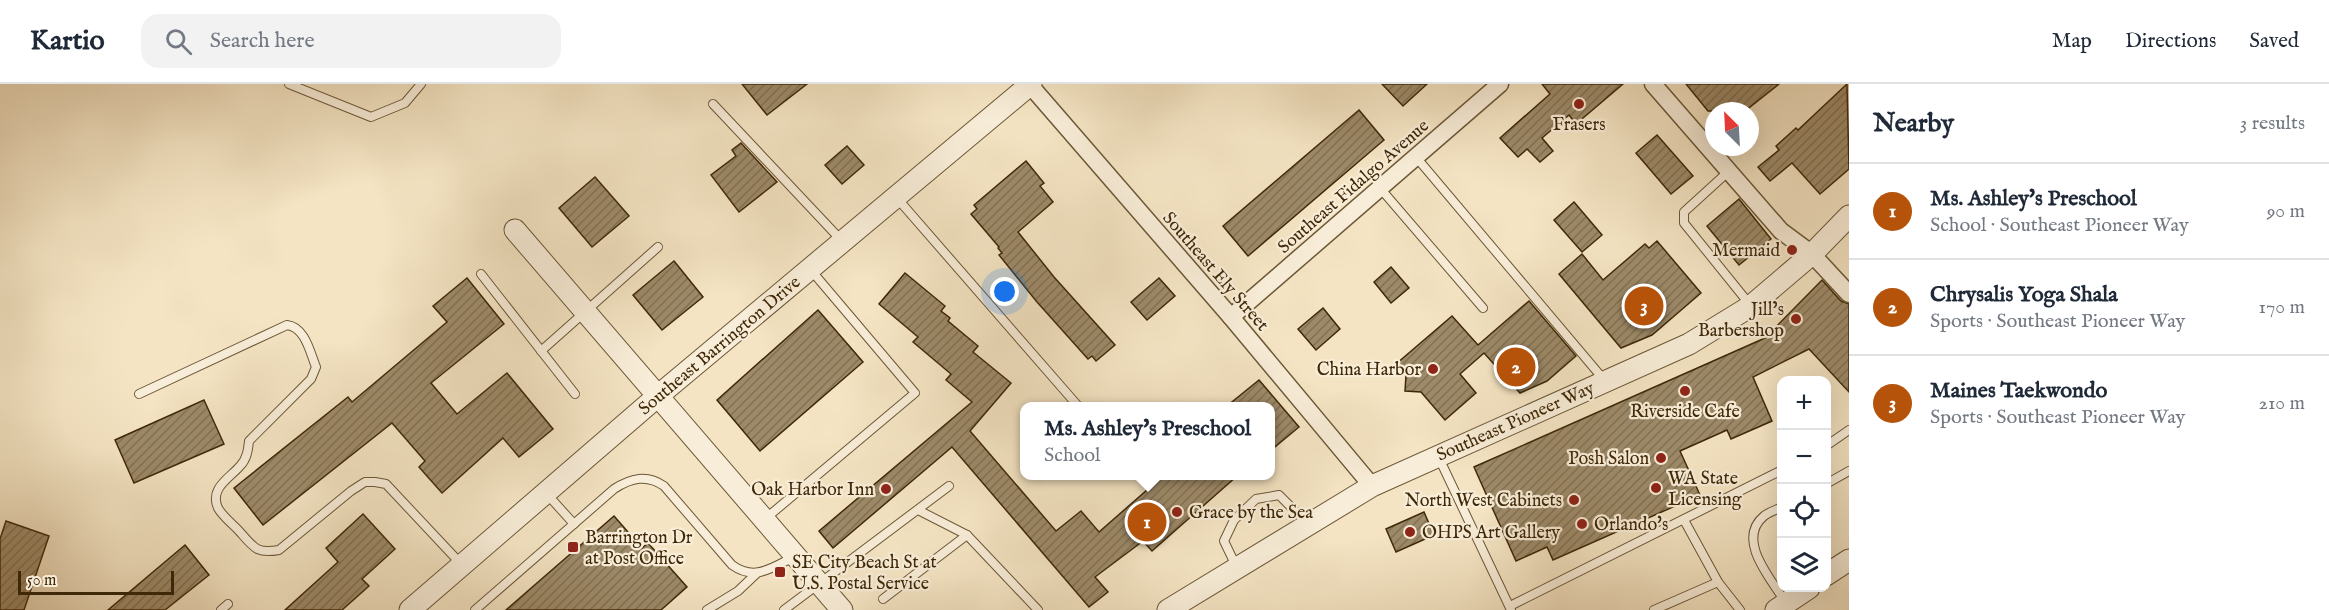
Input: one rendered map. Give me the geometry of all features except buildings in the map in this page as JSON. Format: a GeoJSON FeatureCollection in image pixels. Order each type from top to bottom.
{"type":"FeatureCollection","features":[{"type":"Feature","properties":{"kind":"street","name":"Southeast Barrington Drive"},"geometry":{"type":"LineString","coordinates":[[410,610],[659,395],[1030,84]]}},
{"type":"Feature","properties":{"kind":"street","name":"Southeast Ely Street"},"geometry":{"type":"LineString","coordinates":[[1030,84],[1231,317],[1372,486]]}},
{"type":"Feature","properties":{"kind":"street","name":"Southeast Fidalgo Avenue"},"geometry":{"type":"LineString","coordinates":[[1231,317],[1500,84]]}},
{"type":"Feature","properties":{"kind":"street"},"geometry":{"type":"LineString","coordinates":[[1653,84],[1781,231],[1812,254],[1849,294]]}},
{"type":"Feature","properties":{"kind":"street","name":"Southeast Pioneer Way"},"geometry":{"type":"LineString","coordinates":[[1168,610],[1372,486],[1689,344],[1751,306],[1812,254],[1849,216]]}},
{"type":"Feature","properties":{"kind":"street"},"geometry":{"type":"LineString","coordinates":[[515,230],[842,610]]}},
{"type":"Feature","properties":{"kind":"street"},"geometry":{"type":"LineString","coordinates":[[1831,572],[1849,560]]}},
{"type":"Feature","properties":{"kind":"street"},"geometry":{"type":"LineString","coordinates":[[1781,607],[1803,592]]}},
{"type":"Feature","properties":{"kind":"lane"},"geometry":{"type":"LineString","coordinates":[[289,84],[371,117],[405,103],[421,84]]}},
{"type":"Feature","properties":{"kind":"lane"},"geometry":{"type":"LineString","coordinates":[[712,104],[842,241]]}},
{"type":"Feature","properties":{"kind":"lane"},"geometry":{"type":"LineString","coordinates":[[1416,157],[1605,381]]}},
{"type":"Feature","properties":{"kind":"lane"},"geometry":{"type":"LineString","coordinates":[[1729,171],[1683,212],[1684,223],[1751,306]]}},
{"type":"Feature","properties":{"kind":"lane"},"geometry":{"type":"LineString","coordinates":[[1380,188],[1483,308]]}},
{"type":"Feature","properties":{"kind":"lane"},"geometry":{"type":"LineString","coordinates":[[896,197],[1075,402]]}},
{"type":"Feature","properties":{"kind":"lane"},"geometry":{"type":"LineString","coordinates":[[542,351],[658,247]]}},
{"type":"Feature","properties":{"kind":"lane"},"geometry":{"type":"LineString","coordinates":[[765,519],[915,393],[810,269]]}},
{"type":"Feature","properties":{"kind":"lane"},"geometry":{"type":"LineString","coordinates":[[482,274],[575,394]]}},
{"type":"Feature","properties":{"kind":"lane"},"geometry":{"type":"LineString","coordinates":[[139,394],[287,325],[294,326],[301,331],[316,367],[314,373],[311,379],[249,441],[248,453],[242,465],[222,482],[217,494],[218,508],[255,549],[266,552],[279,550],[364,482],[386,484],[462,565]]}},
{"type":"Feature","properties":{"kind":"lane"},"geometry":{"type":"LineString","coordinates":[[1831,443],[1849,430]]}},
{"type":"Feature","properties":{"kind":"lane"},"geometry":{"type":"LineString","coordinates":[[1438,456],[1511,608],[1777,473]]}},
{"type":"Feature","properties":{"kind":"lane"},"geometry":{"type":"LineString","coordinates":[[1831,482],[1849,471]]}},
{"type":"Feature","properties":{"kind":"lane"},"geometry":{"type":"LineString","coordinates":[[475,610],[574,524],[631,479],[649,479],[664,486],[732,565],[745,573],[757,573]]}},
{"type":"Feature","properties":{"kind":"lane"},"geometry":{"type":"LineString","coordinates":[[784,610],[949,486]]}},
{"type":"Feature","properties":{"kind":"lane"},"geometry":{"type":"LineString","coordinates":[[546,493],[574,524]]}},
{"type":"Feature","properties":{"kind":"lane"},"geometry":{"type":"LineString","coordinates":[[1237,568],[1224,541],[1234,520],[1256,500],[1279,495],[1308,525]]}},
{"type":"Feature","properties":{"kind":"lane"},"geometry":{"type":"LineString","coordinates":[[918,510],[967,535],[1038,610]]}},
{"type":"Feature","properties":{"kind":"lane"},"geometry":{"type":"LineString","coordinates":[[1777,510],[1764,516],[1753,532],[1754,552],[1781,607]]}},
{"type":"Feature","properties":{"kind":"lane"},"geometry":{"type":"LineString","coordinates":[[1684,520],[1718,582],[1740,610]]}},
{"type":"Feature","properties":{"kind":"lane"},"geometry":{"type":"LineString","coordinates":[[883,599],[967,535]]}},
{"type":"Feature","properties":{"kind":"lane"},"geometry":{"type":"LineString","coordinates":[[707,610],[738,591],[757,573],[796,556]]}},
{"type":"Feature","properties":{"kind":"lane"},"geometry":{"type":"LineString","coordinates":[[1654,610],[1718,582]]}},
{"type":"Feature","properties":{"kind":"place","name":"Frasers"},"geometry":{"type":"Point","coordinates":[1579,104]}},
{"type":"Feature","properties":{"kind":"place","name":"Mermaid"},"geometry":{"type":"Point","coordinates":[1792,250]}},
{"type":"Feature","properties":{"kind":"place","name":"Maines Taekwondo"},"geometry":{"type":"Point","coordinates":[1644,306]}},
{"type":"Feature","properties":{"kind":"place","name":"Jill’s Barbershop"},"geometry":{"type":"Point","coordinates":[1796,319]}},
{"type":"Feature","properties":{"kind":"place","name":"Chrysalis Yoga Shala"},"geometry":{"type":"Point","coordinates":[1516,367]}},
{"type":"Feature","properties":{"kind":"place","name":"China Harbor"},"geometry":{"type":"Point","coordinates":[1433,369]}},
{"type":"Feature","properties":{"kind":"place","name":"Riverside Cafe"},"geometry":{"type":"Point","coordinates":[1685,391]}},
{"type":"Feature","properties":{"kind":"place","name":"Posh Salon"},"geometry":{"type":"Point","coordinates":[1661,458]}},
{"type":"Feature","properties":{"kind":"place","name":"WA State Licensing"},"geometry":{"type":"Point","coordinates":[1656,488]}},
{"type":"Feature","properties":{"kind":"place","name":"Oak Harbor Inn"},"geometry":{"type":"Point","coordinates":[886,489]}},
{"type":"Feature","properties":{"kind":"place","name":"North West Cabinets"},"geometry":{"type":"Point","coordinates":[1574,500]}},
{"type":"Feature","properties":{"kind":"place","name":"Grace by the Sea"},"geometry":{"type":"Point","coordinates":[1177,512]}},
{"type":"Feature","properties":{"kind":"place","name":"Ms. Ashley's Preschool"},"geometry":{"type":"Point","coordinates":[1147,522]}},
{"type":"Feature","properties":{"kind":"place","name":"Orlando's"},"geometry":{"type":"Point","coordinates":[1582,524]}},
{"type":"Feature","properties":{"kind":"place","name":"OHPS Art Gallery"},"geometry":{"type":"Point","coordinates":[1410,532]}},
{"type":"Feature","properties":{"kind":"place","name":"Barrington Dr at Post Office"},"geometry":{"type":"Point","coordinates":[573,547]}},
{"type":"Feature","properties":{"kind":"place","name":"SE City Beach St at U.S. Postal Service"},"geometry":{"type":"Point","coordinates":[780,572]}}]}
